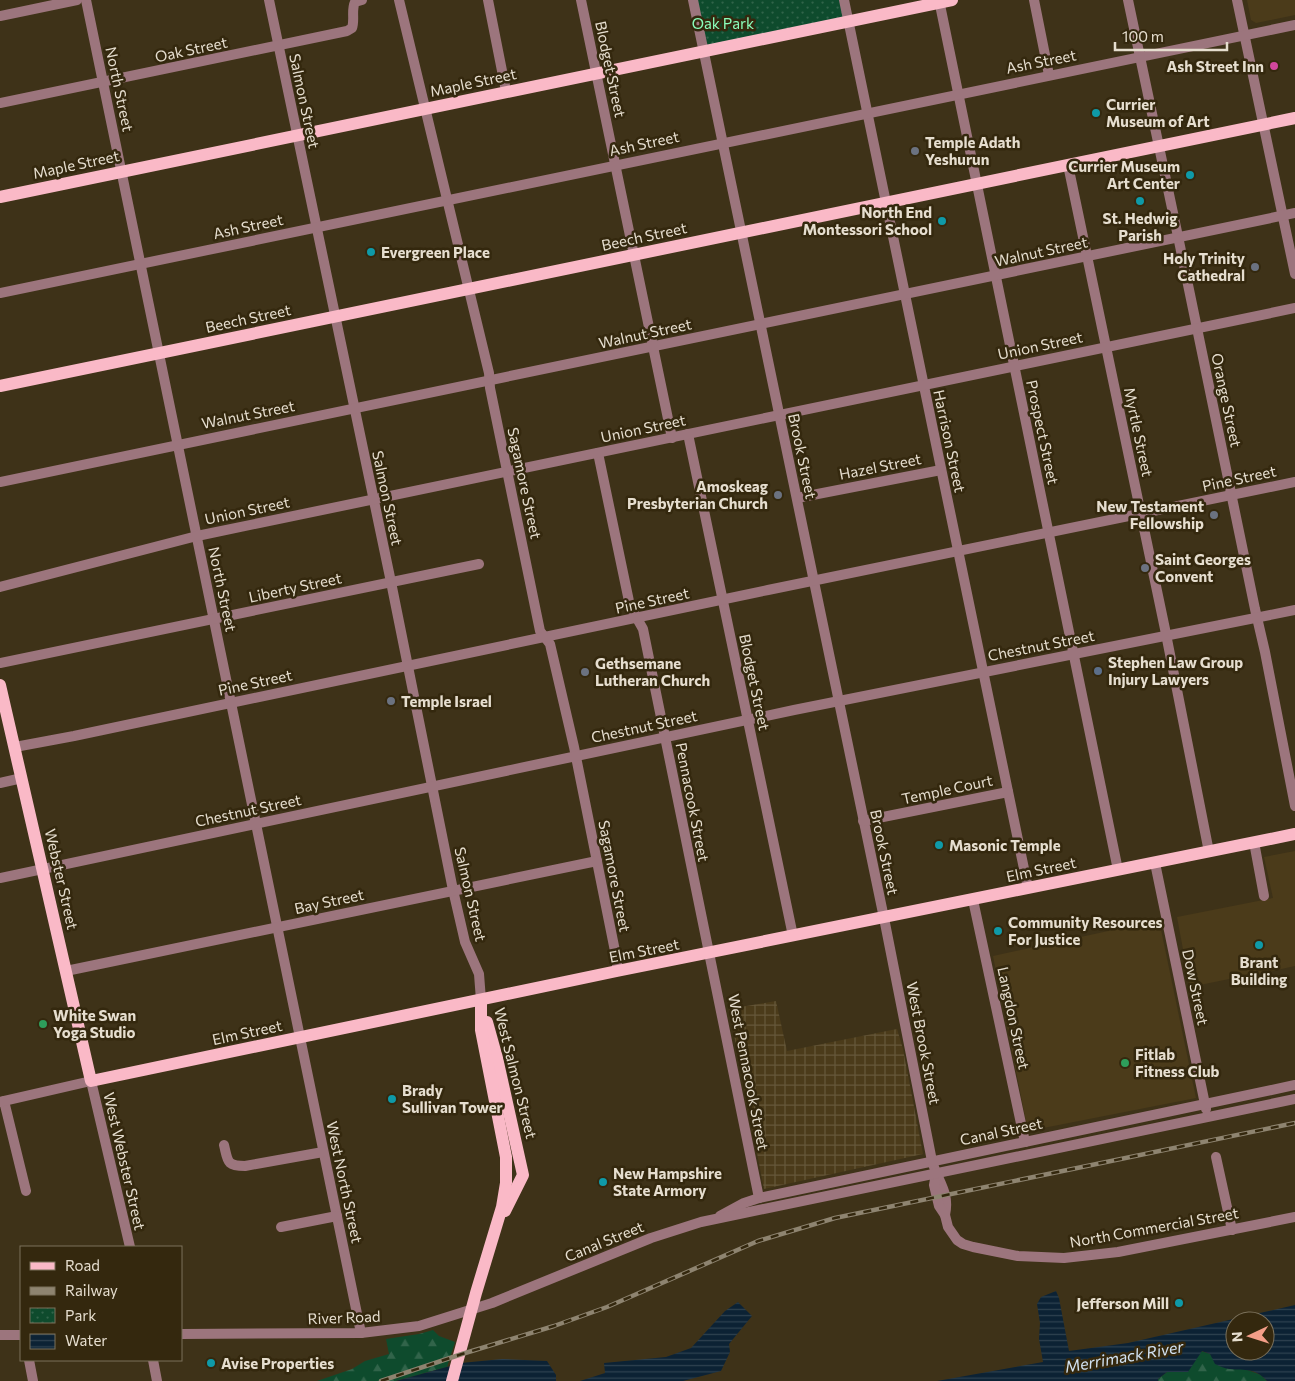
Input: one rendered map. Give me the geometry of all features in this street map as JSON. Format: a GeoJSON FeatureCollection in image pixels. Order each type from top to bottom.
{"type":"FeatureCollection","features":[{"type":"Feature","properties":{"kind":"main road","name":"Maple Street"},"geometry":{"type":"LineString","coordinates":[[0,197],[944,1]]}},
{"type":"Feature","properties":{"kind":"main road","name":"Beech Street"},"geometry":{"type":"LineString","coordinates":[[0,386],[1295,118]]}},
{"type":"Feature","properties":{"kind":"main road","name":"Webster Street"},"geometry":{"type":"LineString","coordinates":[[0,686],[91,1081]]}},
{"type":"Feature","properties":{"kind":"main road","name":"Elm Street"},"geometry":{"type":"LineString","coordinates":[[91,1081],[617,971],[1295,834]]}},
{"type":"Feature","properties":{"kind":"main road","name":"West Salmon Street"},"geometry":{"type":"LineString","coordinates":[[452,1381],[504,1194],[507,1169],[481,1030],[480,1000]]}},
{"type":"Feature","properties":{"kind":"street"},"geometry":{"type":"LineString","coordinates":[[0,16],[77,0]]}},
{"type":"Feature","properties":{"kind":"street","name":"North Street"},"geometry":{"type":"LineString","coordinates":[[86,0],[300,1037]]}},
{"type":"Feature","properties":{"kind":"street","name":"Salmon Street"},"geometry":{"type":"LineString","coordinates":[[269,0],[374,499],[453,890],[465,942],[478,974],[480,1000]]}},
{"type":"Feature","properties":{"kind":"street","name":"Oak Street"},"geometry":{"type":"LineString","coordinates":[[0,103],[347,31],[352,28],[354,23],[353,6],[355,2],[362,0]]}},
{"type":"Feature","properties":{"kind":"street","name":"Sagamore Street"},"geometry":{"type":"LineString","coordinates":[[399,0],[469,290],[540,631],[550,644],[576,756],[617,971]]}},
{"type":"Feature","properties":{"kind":"street"},"geometry":{"type":"LineString","coordinates":[[488,0],[506,91]]}},
{"type":"Feature","properties":{"kind":"street","name":"Blodget Street"},"geometry":{"type":"LineString","coordinates":[[581,0],[672,438]]}},
{"type":"Feature","properties":{"kind":"street","name":"Brook Street"},"geometry":{"type":"LineString","coordinates":[[693,0],[884,918]]}},
{"type":"Feature","properties":{"kind":"street","name":"Harrison Street"},"geometry":{"type":"LineString","coordinates":[[844,0],[866,114],[1028,888]]}},
{"type":"Feature","properties":{"kind":"street"},"geometry":{"type":"LineString","coordinates":[[1034,0],[1049,74]]}},
{"type":"Feature","properties":{"kind":"street","name":"Orange Street"},"geometry":{"type":"LineString","coordinates":[[1128,0],[1265,652],[1295,806]]}},
{"type":"Feature","properties":{"kind":"street"},"geometry":{"type":"LineString","coordinates":[[1237,0],[1295,274]]}},
{"type":"Feature","properties":{"kind":"street","name":"Prospect Street"},"geometry":{"type":"LineString","coordinates":[[944,1],[959,94],[1118,870]]}},
{"type":"Feature","properties":{"kind":"street","name":"Ash Street"},"geometry":{"type":"LineString","coordinates":[[0,293],[447,199],[866,114],[1049,74],[1295,25]]}},
{"type":"Feature","properties":{"kind":"street","name":"Myrtle Street"},"geometry":{"type":"LineString","coordinates":[[1068,165],[1209,852]]}},
{"type":"Feature","properties":{"kind":"street","name":"Walnut Street"},"geometry":{"type":"LineString","coordinates":[[0,482],[1295,213]]}},
{"type":"Feature","properties":{"kind":"street","name":"Union Street"},"geometry":{"type":"LineString","coordinates":[[0,587],[196,536],[1295,308]]}},
{"type":"Feature","properties":{"kind":"street","name":"Blodget Street"},"geometry":{"type":"LineString","coordinates":[[688,434],[793,936]]}},
{"type":"Feature","properties":{"kind":"street","name":"Pennacook Street"},"geometry":{"type":"LineString","coordinates":[[598,453],[630,606],[643,629],[709,953]]}},
{"type":"Feature","properties":{"kind":"street","name":"Hazel Street"},"geometry":{"type":"LineString","coordinates":[[797,498],[941,470]]}},
{"type":"Feature","properties":{"kind":"street","name":"Pine Street"},"geometry":{"type":"LineString","coordinates":[[15,747],[1295,482]]}},
{"type":"Feature","properties":{"kind":"street","name":"Liberty Street"},"geometry":{"type":"LineString","coordinates":[[0,663],[479,564]]}},
{"type":"Feature","properties":{"kind":"street","name":"Chestnut Street"},"geometry":{"type":"LineString","coordinates":[[0,878],[256,823],[433,788],[747,720],[1295,610]]}},
{"type":"Feature","properties":{"kind":"street"},"geometry":{"type":"LineString","coordinates":[[0,783],[22,778]]}},
{"type":"Feature","properties":{"kind":"street","name":"Temple Court"},"geometry":{"type":"LineString","coordinates":[[864,821],[1008,792]]}},
{"type":"Feature","properties":{"kind":"street"},"geometry":{"type":"LineString","coordinates":[[1254,842],[1264,896]]}},
{"type":"Feature","properties":{"kind":"street","name":"Bay Street"},"geometry":{"type":"LineString","coordinates":[[66,971],[597,861]]}},
{"type":"Feature","properties":{"kind":"street","name":"Dow Street"},"geometry":{"type":"LineString","coordinates":[[1155,863],[1208,1118]]}},
{"type":"Feature","properties":{"kind":"street","name":"Langdon Street"},"geometry":{"type":"LineString","coordinates":[[973,900],[1025,1142]]}},
{"type":"Feature","properties":{"kind":"street","name":"West Brook Street"},"geometry":{"type":"LineString","coordinates":[[884,918],[936,1174]]}},
{"type":"Feature","properties":{"kind":"street","name":"West Pennacook Street"},"geometry":{"type":"LineString","coordinates":[[709,953],[759,1198]]}},
{"type":"Feature","properties":{"kind":"street","name":"West North Street"},"geometry":{"type":"LineString","coordinates":[[300,1037],[361,1333]]}},
{"type":"Feature","properties":{"kind":"street","name":"Elm Street"},"geometry":{"type":"LineString","coordinates":[[2,1102],[91,1081]]}},
{"type":"Feature","properties":{"kind":"street","name":"West Webster Street"},"geometry":{"type":"LineString","coordinates":[[91,1081],[130,1246]]}},
{"type":"Feature","properties":{"kind":"street","name":"Canal Street"},"geometry":{"type":"LineString","coordinates":[[717,1218],[744,1203],[759,1198],[1295,1085]]}},
{"type":"Feature","properties":{"kind":"street","name":"Canal Street"},"geometry":{"type":"LineString","coordinates":[[504,1299],[651,1238],[717,1218],[742,1215],[894,1181],[936,1174],[1295,1099]]}},
{"type":"Feature","properties":{"kind":"street"},"geometry":{"type":"LineString","coordinates":[[2,1102],[26,1191]]}},
{"type":"Feature","properties":{"kind":"street"},"geometry":{"type":"LineString","coordinates":[[224,1145],[229,1163],[237,1166],[323,1152]]}},
{"type":"Feature","properties":{"kind":"street"},"geometry":{"type":"LineString","coordinates":[[1216,1157],[1232,1230]]}},
{"type":"Feature","properties":{"kind":"street","name":"North Commercial Street"},"geometry":{"type":"LineString","coordinates":[[936,1174],[942,1183],[947,1204],[945,1215],[948,1227],[952,1234],[963,1244],[990,1251],[1039,1258],[1064,1258],[1118,1252],[1295,1217]]}},
{"type":"Feature","properties":{"kind":"street"},"geometry":{"type":"LineString","coordinates":[[281,1227],[337,1216]]}},
{"type":"Feature","properties":{"kind":"street","name":"River Road"},"geometry":{"type":"LineString","coordinates":[[182,1334],[361,1333],[419,1326],[504,1299]]}},
{"type":"Feature","properties":{"kind":"street"},"geometry":{"type":"LineString","coordinates":[[0,1335],[20,1335]]}},
{"type":"Feature","properties":{"kind":"street"},"geometry":{"type":"LineString","coordinates":[[29,1361],[33,1381]]}},
{"type":"Feature","properties":{"kind":"street"},"geometry":{"type":"LineString","coordinates":[[153,1361],[158,1381]]}},
{"type":"Feature","properties":{"kind":"shaded area"},"geometry":{"type":"Polygon","coordinates":[[[1247,0],[1295,0],[1295,15],[1256,23],[1251,20],[1247,0]]]}},
{"type":"Feature","properties":{"kind":"shaded area"},"geometry":{"type":"Polygon","coordinates":[[[1295,851],[1295,966],[1190,987],[1177,917],[1273,898],[1264,857],[1295,851]]]}},
{"type":"Feature","properties":{"kind":"shaded area"},"geometry":{"type":"Polygon","coordinates":[[[1159,920],[1196,1098],[1028,1131],[993,956],[1159,920]]]}},
{"type":"Feature","properties":{"kind":"shaded area"},"geometry":{"type":"Polygon","coordinates":[[[776,1001],[787,1051],[897,1029],[903,1049],[923,1154],[764,1189],[729,1009],[776,1001]]]}},
{"type":"Feature","properties":{"kind":"green space","name":"Oak Park"},"geometry":{"type":"Polygon","coordinates":[[[693,0],[844,0],[847,16],[704,52],[693,0]]]}},
{"type":"Feature","properties":{"kind":"green space"},"geometry":{"type":"Polygon","coordinates":[[[433,1330],[439,1336],[455,1342],[447,1367],[396,1381],[317,1381],[352,1369],[365,1361],[389,1354],[386,1339],[433,1330]]]}},
{"type":"Feature","properties":{"kind":"green space"},"geometry":{"type":"Polygon","coordinates":[[[1201,1351],[1210,1354],[1229,1369],[1245,1369],[1261,1375],[1267,1381],[1158,1381],[1167,1372],[1178,1371],[1187,1367],[1201,1351]]]}},
{"type":"Feature","properties":{"kind":"water","name":"Merrimack River"},"geometry":{"type":"Polygon","coordinates":[[[1056,1291],[1069,1351],[1128,1343],[1225,1321],[1225,1361],[1275,1361],[1275,1311],[1269,1311],[1295,1305],[1295,1381],[1267,1381],[1250,1370],[1224,1368],[1215,1364],[1210,1354],[1202,1351],[1188,1372],[1167,1372],[1158,1381],[937,1381],[1043,1362],[1039,1339],[1040,1323],[1037,1304],[1041,1297],[1056,1291]]]}},
{"type":"Feature","properties":{"kind":"water"},"geometry":{"type":"Polygon","coordinates":[[[738,1302],[752,1316],[729,1344],[730,1352],[721,1371],[683,1381],[580,1381],[605,1373],[604,1363],[666,1357],[691,1348],[725,1311],[738,1302]]]}},
{"type":"Feature","properties":{"kind":"water"},"geometry":{"type":"Polygon","coordinates":[[[502,1359],[547,1361],[556,1375],[556,1381],[396,1381],[461,1363],[502,1359]]]}},
{"type":"Feature","properties":{"kind":"railway"},"geometry":{"type":"LineString","coordinates":[[381,1381],[554,1326],[607,1307],[758,1241],[835,1218],[1295,1123]]}},
{"type":"Feature","properties":{"kind":"place","name":"Ash Street Inn"},"geometry":{"type":"Point","coordinates":[1274,66]}},
{"type":"Feature","properties":{"kind":"place","name":"Currier Museum of Art"},"geometry":{"type":"Point","coordinates":[1096,113]}},
{"type":"Feature","properties":{"kind":"place","name":"Temple Adath Yeshurun"},"geometry":{"type":"Point","coordinates":[915,151]}},
{"type":"Feature","properties":{"kind":"place","name":"Currier Museum Art Center"},"geometry":{"type":"Point","coordinates":[1190,175]}},
{"type":"Feature","properties":{"kind":"place","name":"St. Hedwig Parish"},"geometry":{"type":"Point","coordinates":[1140,201]}},
{"type":"Feature","properties":{"kind":"place","name":"North End Montessori School"},"geometry":{"type":"Point","coordinates":[942,221]}},
{"type":"Feature","properties":{"kind":"place","name":"Evergreen Place"},"geometry":{"type":"Point","coordinates":[371,252]}},
{"type":"Feature","properties":{"kind":"place","name":"Holy Trinity Cathedral"},"geometry":{"type":"Point","coordinates":[1255,267]}},
{"type":"Feature","properties":{"kind":"place","name":"Amoskeag Presbyterian Church"},"geometry":{"type":"Point","coordinates":[778,495]}},
{"type":"Feature","properties":{"kind":"place","name":"New Testament Fellowship"},"geometry":{"type":"Point","coordinates":[1214,515]}},
{"type":"Feature","properties":{"kind":"place","name":"Saint Georges Convent"},"geometry":{"type":"Point","coordinates":[1145,568]}},
{"type":"Feature","properties":{"kind":"place","name":"Stephen Law Group Injury Lawyers"},"geometry":{"type":"Point","coordinates":[1098,671]}},
{"type":"Feature","properties":{"kind":"place","name":"Gethsemane Lutheran Church"},"geometry":{"type":"Point","coordinates":[585,672]}},
{"type":"Feature","properties":{"kind":"place","name":"Temple Israel"},"geometry":{"type":"Point","coordinates":[391,701]}},
{"type":"Feature","properties":{"kind":"place","name":"Masonic Temple"},"geometry":{"type":"Point","coordinates":[939,845]}},
{"type":"Feature","properties":{"kind":"place","name":"Community Resources For Justice"},"geometry":{"type":"Point","coordinates":[998,931]}},
{"type":"Feature","properties":{"kind":"place","name":"Brant Building"},"geometry":{"type":"Point","coordinates":[1259,945]}},
{"type":"Feature","properties":{"kind":"place","name":"White Swan Yoga Studio"},"geometry":{"type":"Point","coordinates":[43,1024]}},
{"type":"Feature","properties":{"kind":"place","name":"Fitlab Fitness Club"},"geometry":{"type":"Point","coordinates":[1125,1063]}},
{"type":"Feature","properties":{"kind":"place","name":"Brady Sullivan Tower"},"geometry":{"type":"Point","coordinates":[392,1099]}},
{"type":"Feature","properties":{"kind":"place","name":"New Hampshire State Armory"},"geometry":{"type":"Point","coordinates":[603,1182]}},
{"type":"Feature","properties":{"kind":"place","name":"Jefferson Mill"},"geometry":{"type":"Point","coordinates":[1179,1303]}},
{"type":"Feature","properties":{"kind":"place","name":"Avise Properties"},"geometry":{"type":"Point","coordinates":[211,1363]}}]}
